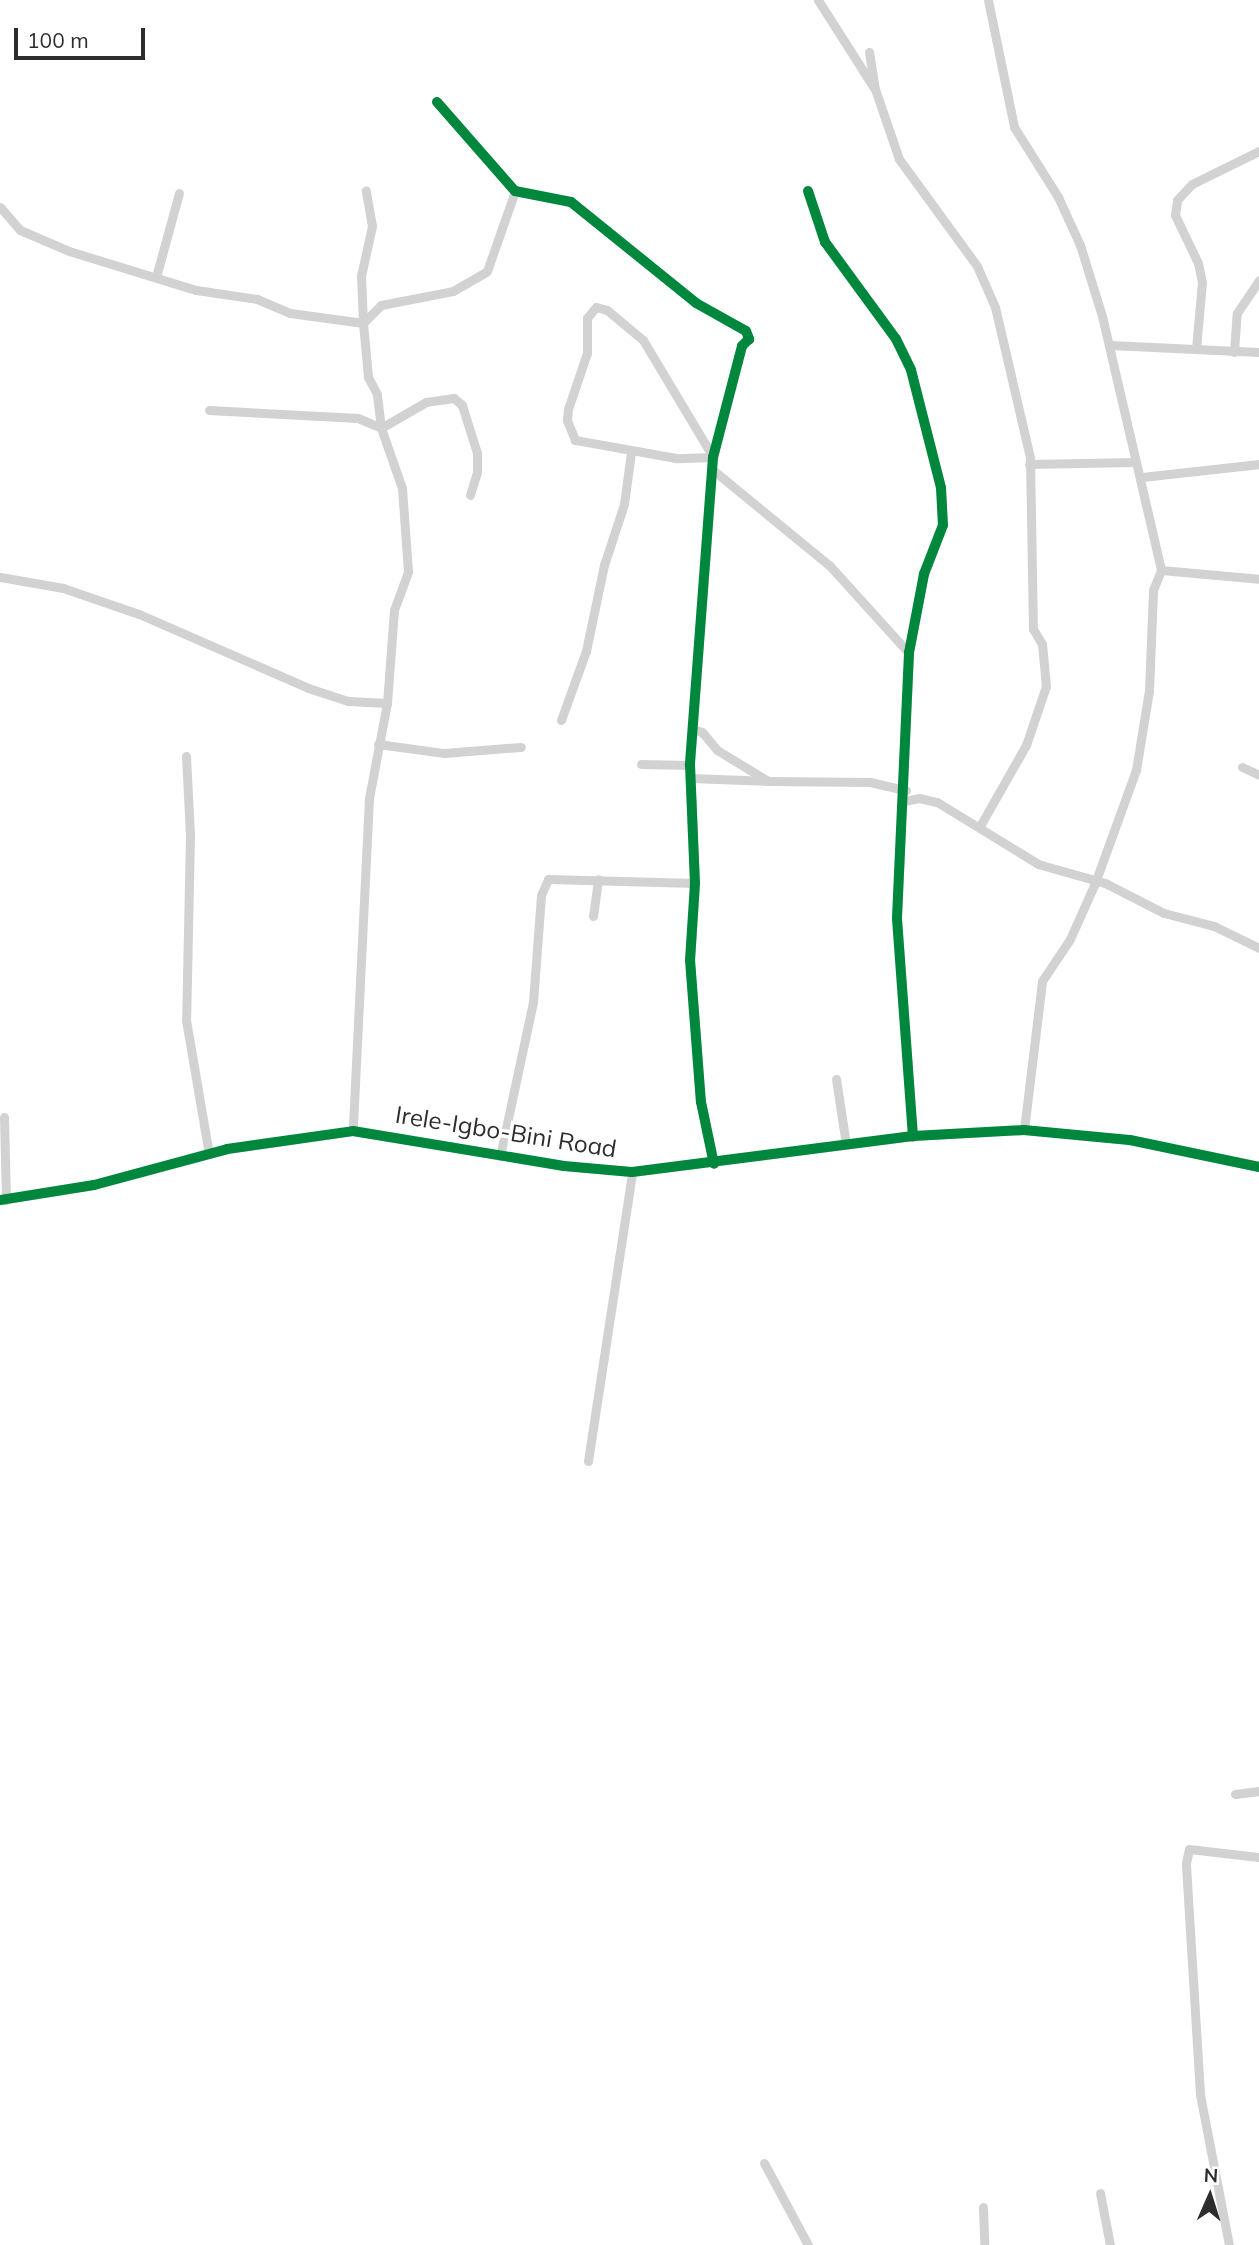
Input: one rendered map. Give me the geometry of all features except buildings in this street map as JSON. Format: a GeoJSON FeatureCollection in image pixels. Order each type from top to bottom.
{"type":"FeatureCollection","features":[{"type":"Feature","properties":{"kind":"street"},"geometry":{"type":"LineString","coordinates":[[818,0],[875,89]]}},
{"type":"Feature","properties":{"kind":"street"},"geometry":{"type":"LineString","coordinates":[[988,0],[1014,127],[1058,197],[1080,245],[1110,345],[1161,570],[1153,590],[1149,691],[1136,770],[1095,884],[1070,939],[1042,981],[1024,1130]]}},
{"type":"Feature","properties":{"kind":"street"},"geometry":{"type":"LineString","coordinates":[[869,52],[875,89],[899,159],[977,266],[995,307],[1029,464],[1033,629],[1042,644],[1046,687],[1026,745],[980,826]]}},
{"type":"Feature","properties":{"kind":"street"},"geometry":{"type":"LineString","coordinates":[[438,102],[469,144],[515,191],[570,202],[696,303],[746,331],[749,339],[742,346],[713,457],[690,765],[695,883],[690,960],[701,1102],[714,1164]]}},
{"type":"Feature","properties":{"kind":"street"},"geometry":{"type":"LineString","coordinates":[[1196,349],[1202,282],[1198,263],[1175,215],[1177,200],[1192,184],[1259,151]]}},
{"type":"Feature","properties":{"kind":"street"},"geometry":{"type":"LineString","coordinates":[[353,1130],[369,798],[387,703],[394,610],[408,572],[409,538],[397,470],[381,428],[377,394],[369,377],[361,276],[372,226],[366,191]]}},
{"type":"Feature","properties":{"kind":"street"},"geometry":{"type":"LineString","coordinates":[[0,207],[9,220],[38,241],[204,292],[257,299],[314,319],[363,323],[381,305],[453,291],[487,271],[515,191]]}},
{"type":"Feature","properties":{"kind":"street"},"geometry":{"type":"LineString","coordinates":[[808,191],[815,222],[831,250],[896,339],[921,397],[934,451],[943,525],[924,574],[909,653],[906,790],[896,954],[914,1136]]}},
{"type":"Feature","properties":{"kind":"street"},"geometry":{"type":"LineString","coordinates":[[156,277],[179,193]]}},
{"type":"Feature","properties":{"kind":"street"},"geometry":{"type":"LineString","coordinates":[[1234,352],[1237,313],[1259,280]]}},
{"type":"Feature","properties":{"kind":"street"},"geometry":{"type":"LineString","coordinates":[[596,307],[607,310],[643,340],[713,457],[631,452],[582,444],[566,420],[587,353],[587,318],[596,307]]}},
{"type":"Feature","properties":{"kind":"street"},"geometry":{"type":"LineString","coordinates":[[1110,345],[1259,352]]}},
{"type":"Feature","properties":{"kind":"street"},"geometry":{"type":"LineString","coordinates":[[381,428],[409,408],[454,398],[462,405],[477,453],[477,472],[470,495]]}},
{"type":"Feature","properties":{"kind":"street"},"geometry":{"type":"LineString","coordinates":[[209,410],[345,414],[381,428]]}},
{"type":"Feature","properties":{"kind":"street"},"geometry":{"type":"LineString","coordinates":[[561,720],[586,651],[604,565],[624,503],[631,452]]}},
{"type":"Feature","properties":{"kind":"street"},"geometry":{"type":"LineString","coordinates":[[1029,464],[1135,462]]}},
{"type":"Feature","properties":{"kind":"street"},"geometry":{"type":"LineString","coordinates":[[1142,477],[1259,464]]}},
{"type":"Feature","properties":{"kind":"street"},"geometry":{"type":"LineString","coordinates":[[713,470],[830,566],[909,653]]}},
{"type":"Feature","properties":{"kind":"street"},"geometry":{"type":"LineString","coordinates":[[1161,570],[1259,579]]}},
{"type":"Feature","properties":{"kind":"street"},"geometry":{"type":"LineString","coordinates":[[0,577],[63,588],[139,614],[308,688],[348,701],[387,703]]}},
{"type":"Feature","properties":{"kind":"street"},"geometry":{"type":"LineString","coordinates":[[692,729],[702,732],[717,750],[768,781]]}},
{"type":"Feature","properties":{"kind":"street"},"geometry":{"type":"LineString","coordinates":[[379,744],[444,753],[521,747]]}},
{"type":"Feature","properties":{"kind":"street"},"geometry":{"type":"LineString","coordinates":[[186,756],[190,835],[186,1020],[209,1154]]}},
{"type":"Feature","properties":{"kind":"street"},"geometry":{"type":"LineString","coordinates":[[641,764],[690,765]]}},
{"type":"Feature","properties":{"kind":"street"},"geometry":{"type":"LineString","coordinates":[[1242,767],[1259,775]]}},
{"type":"Feature","properties":{"kind":"street"},"geometry":{"type":"LineString","coordinates":[[691,778],[870,782],[906,790]]}},
{"type":"Feature","properties":{"kind":"street"},"geometry":{"type":"LineString","coordinates":[[904,801],[929,799],[980,826],[1038,864],[1095,884],[1105,883],[1164,913],[1214,926],[1259,948]]}},
{"type":"Feature","properties":{"kind":"street"},"geometry":{"type":"LineString","coordinates":[[500,1156],[533,1002],[544,885],[552,877],[695,883]]}},
{"type":"Feature","properties":{"kind":"street"},"geometry":{"type":"LineString","coordinates":[[593,916],[598,879]]}},
{"type":"Feature","properties":{"kind":"street"},"geometry":{"type":"LineString","coordinates":[[836,1079],[846,1144]]}},
{"type":"Feature","properties":{"kind":"street"},"geometry":{"type":"LineString","coordinates":[[3,1200],[5,1117]]}},
{"type":"Feature","properties":{"kind":"street","name":"Irele-Igbo-Bini Road"},"geometry":{"type":"LineString","coordinates":[[3,1200],[94,1185],[209,1154],[314,1133],[353,1130],[500,1156],[632,1172],[714,1164],[914,1136],[1024,1130],[1130,1140],[1258,1165]]}},
{"type":"Feature","properties":{"kind":"street"},"geometry":{"type":"LineString","coordinates":[[588,1461],[632,1172]]}},
{"type":"Feature","properties":{"kind":"street"},"geometry":{"type":"LineString","coordinates":[[1235,1794],[1259,1791]]}},
{"type":"Feature","properties":{"kind":"street"},"geometry":{"type":"LineString","coordinates":[[1229,2245],[1199,2094],[1186,1863],[1189,1849],[1259,1857]]}},
{"type":"Feature","properties":{"kind":"street"},"geometry":{"type":"LineString","coordinates":[[764,2163],[808,2245]]}},
{"type":"Feature","properties":{"kind":"street"},"geometry":{"type":"LineString","coordinates":[[1100,2193],[1110,2245]]}},
{"type":"Feature","properties":{"kind":"street"},"geometry":{"type":"LineString","coordinates":[[984,2207],[984,2245]]}},
{"type":"Feature","properties":{"kind":"cycle path"},"geometry":{"type":"LineString","coordinates":[[437,102],[515,191],[571,202],[696,303],[746,331],[749,339],[742,346],[713,457],[690,765],[695,883],[690,960],[701,1102],[714,1164]]}},
{"type":"Feature","properties":{"kind":"cycle path"},"geometry":{"type":"LineString","coordinates":[[808,191],[825,242],[896,339],[911,370],[941,488],[943,525],[924,574],[909,653],[897,919],[913,1136]]}},
{"type":"Feature","properties":{"kind":"cycle path"},"geometry":{"type":"LineString","coordinates":[[0,1200],[94,1185],[227,1149],[353,1131],[564,1166],[632,1172],[913,1136],[1024,1130],[1130,1140],[1259,1167]]}}]}
